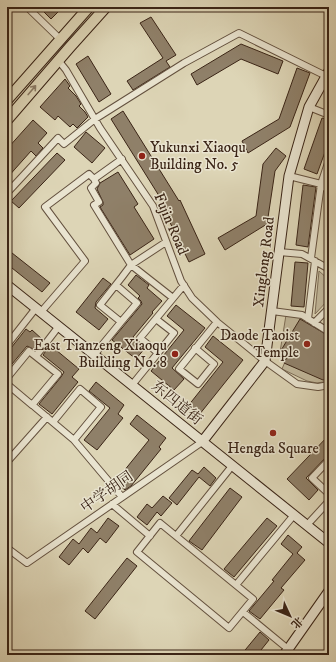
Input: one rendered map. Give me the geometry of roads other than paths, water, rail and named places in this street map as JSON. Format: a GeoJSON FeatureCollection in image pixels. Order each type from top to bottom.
{"type":"FeatureCollection","features":[{"type":"Feature","properties":{"kind":"main road"},"geometry":{"type":"LineString","coordinates":[[7,100],[60,38],[89,7]]}},
{"type":"Feature","properties":{"kind":"main road"},"geometry":{"type":"LineString","coordinates":[[7,120],[106,7]]}},
{"type":"Feature","properties":{"kind":"main road","name":"Xinglong Road"},"geometry":{"type":"LineString","coordinates":[[202,442],[265,361],[289,176],[308,107],[328,74]]}},
{"type":"Feature","properties":{"kind":"main road","name":"东四道街"},"geometry":{"type":"LineString","coordinates":[[7,285],[329,543]]}},
{"type":"Feature","properties":{"kind":"main road"},"geometry":{"type":"LineString","coordinates":[[286,652],[329,591]]}},
{"type":"Feature","properties":{"kind":"street"},"geometry":{"type":"LineString","coordinates":[[27,7],[60,38]]}},
{"type":"Feature","properties":{"kind":"street"},"geometry":{"type":"LineString","coordinates":[[7,193],[58,138],[64,144],[95,119],[184,63],[239,32],[328,74]]}},
{"type":"Feature","properties":{"kind":"street","name":"Fujin Road"},"geometry":{"type":"LineString","coordinates":[[58,60],[66,70],[95,119],[153,206],[181,281],[192,298],[217,322],[265,361],[297,384],[318,387],[329,385]]}},
{"type":"Feature","properties":{"kind":"street"},"geometry":{"type":"LineString","coordinates":[[308,107],[329,115]]}},
{"type":"Feature","properties":{"kind":"street"},"geometry":{"type":"LineString","coordinates":[[94,179],[122,159]]}},
{"type":"Feature","properties":{"kind":"street"},"geometry":{"type":"LineString","coordinates":[[308,319],[321,184],[329,160]]}},
{"type":"Feature","properties":{"kind":"street"},"geometry":{"type":"LineString","coordinates":[[7,345],[85,261],[45,207],[89,174],[96,183],[91,188],[99,202],[94,205],[131,264],[173,298]]}},
{"type":"Feature","properties":{"kind":"street"},"geometry":{"type":"LineString","coordinates":[[289,176],[321,184],[329,191]]}},
{"type":"Feature","properties":{"kind":"street"},"geometry":{"type":"LineString","coordinates":[[121,322],[100,305],[131,264],[166,242]]}},
{"type":"Feature","properties":{"kind":"street"},"geometry":{"type":"LineString","coordinates":[[279,252],[302,254],[329,269]]}},
{"type":"Feature","properties":{"kind":"street"},"geometry":{"type":"LineString","coordinates":[[94,355],[137,303],[116,285]]}},
{"type":"Feature","properties":{"kind":"street"},"geometry":{"type":"LineString","coordinates":[[158,353],[140,338],[184,285]]}},
{"type":"Feature","properties":{"kind":"street"},"geometry":{"type":"LineString","coordinates":[[314,323],[329,308]]}},
{"type":"Feature","properties":{"kind":"street"},"geometry":{"type":"LineString","coordinates":[[272,311],[302,315],[329,332]]}},
{"type":"Feature","properties":{"kind":"street"},"geometry":{"type":"LineString","coordinates":[[132,385],[174,333],[156,319]]}},
{"type":"Feature","properties":{"kind":"street"},"geometry":{"type":"LineString","coordinates":[[195,348],[214,364],[198,384],[179,369],[195,348],[217,322]]}},
{"type":"Feature","properties":{"kind":"street"},"geometry":{"type":"LineString","coordinates":[[36,356],[59,326]]}},
{"type":"Feature","properties":{"kind":"street"},"geometry":{"type":"LineString","coordinates":[[7,378],[29,351],[58,374],[32,405],[30,403]]}},
{"type":"Feature","properties":{"kind":"street"},"geometry":{"type":"LineString","coordinates":[[7,384],[74,440],[122,497]]}},
{"type":"Feature","properties":{"kind":"street"},"geometry":{"type":"LineString","coordinates":[[53,422],[80,389],[96,402],[101,407],[74,440]]}},
{"type":"Feature","properties":{"kind":"street"},"geometry":{"type":"LineString","coordinates":[[7,462],[47,417]]}},
{"type":"Feature","properties":{"kind":"street","name":"中学胡同"},"geometry":{"type":"LineString","coordinates":[[7,548],[27,563],[202,442]]}},
{"type":"Feature","properties":{"kind":"street"},"geometry":{"type":"LineString","coordinates":[[329,460],[312,478],[329,494]]}},
{"type":"Feature","properties":{"kind":"street"},"geometry":{"type":"LineString","coordinates":[[176,536],[232,466]]}},
{"type":"Feature","properties":{"kind":"street"},"geometry":{"type":"LineString","coordinates":[[306,525],[329,502]]}},
{"type":"Feature","properties":{"kind":"street"},"geometry":{"type":"LineString","coordinates":[[112,504],[150,536]]}},
{"type":"Feature","properties":{"kind":"street"},"geometry":{"type":"LineString","coordinates":[[236,585],[294,515]]}},
{"type":"Feature","properties":{"kind":"street"},"geometry":{"type":"LineString","coordinates":[[160,523],[176,536],[253,599],[229,628],[137,552],[160,523]]}},
{"type":"Feature","properties":{"kind":"street"},"geometry":{"type":"LineString","coordinates":[[243,612],[286,652]]}},
{"type":"Feature","properties":{"kind":"place","name":"Yukunxi Xiaoqu Building No. 5"},"geometry":{"type":"Point","coordinates":[142,156]}},
{"type":"Feature","properties":{"kind":"place","name":"Daode Taoist Temple"},"geometry":{"type":"Point","coordinates":[307,344]}},
{"type":"Feature","properties":{"kind":"place","name":"East Tianzeng Xiaoqu Building No. 8"},"geometry":{"type":"Point","coordinates":[175,354]}},
{"type":"Feature","properties":{"kind":"place","name":"Hengda Square"},"geometry":{"type":"Point","coordinates":[273,433]}}]}
